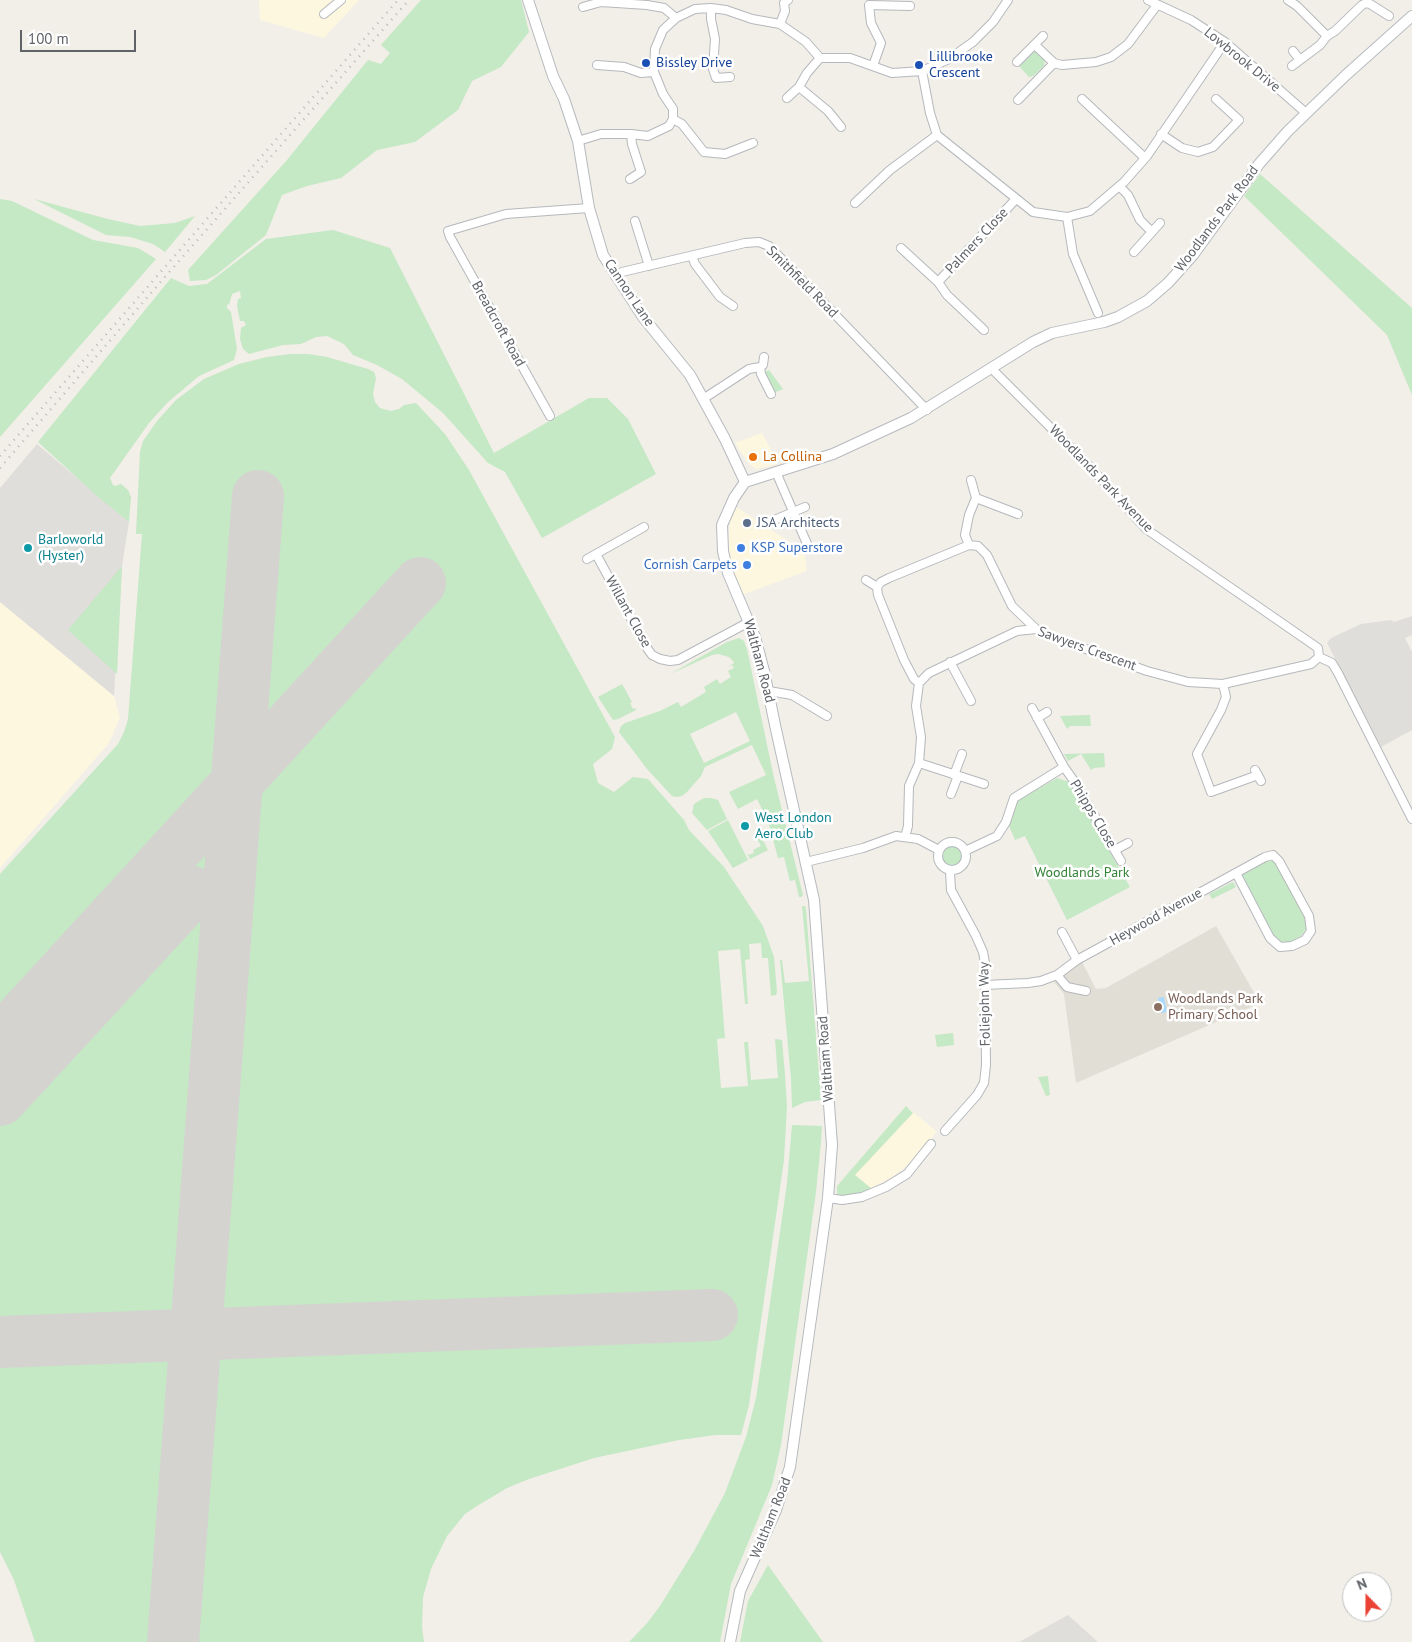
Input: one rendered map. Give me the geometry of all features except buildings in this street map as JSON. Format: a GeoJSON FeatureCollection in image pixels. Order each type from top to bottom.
{"type":"FeatureCollection","features":[{"type":"Feature","properties":{"kind":"street"},"geometry":{"type":"LineString","coordinates":[[324,14],[341,0]]}},
{"type":"Feature","properties":{"kind":"street","name":"Cannon Lane"},"geometry":{"type":"LineString","coordinates":[[528,0],[553,76],[564,99],[578,141],[588,208],[603,255],[643,317],[690,375],[725,439],[745,482]]}},
{"type":"Feature","properties":{"kind":"street"},"geometry":{"type":"LineString","coordinates":[[780,24],[785,11],[784,3],[788,0]]}},
{"type":"Feature","properties":{"kind":"street"},"geometry":{"type":"LineString","coordinates":[[578,141],[601,134],[648,136],[669,126],[673,119],[673,109],[663,94],[654,72],[655,49],[663,30],[676,18],[695,8],[726,10],[752,19],[780,24],[806,42],[820,58],[850,58],[892,73],[922,70],[949,59],[973,42],[993,22],[1008,0]]}},
{"type":"Feature","properties":{"kind":"street","name":"Lowbrook Drive"},"geometry":{"type":"LineString","coordinates":[[1148,0],[1191,20],[1225,42],[1306,113]]}},
{"type":"Feature","properties":{"kind":"street"},"geometry":{"type":"LineString","coordinates":[[1288,0],[1299,3],[1327,36]]}},
{"type":"Feature","properties":{"kind":"street"},"geometry":{"type":"LineString","coordinates":[[583,7],[602,2],[647,5],[664,8],[676,18]]}},
{"type":"Feature","properties":{"kind":"street"},"geometry":{"type":"LineString","coordinates":[[1292,66],[1320,45],[1327,36],[1366,3],[1389,16]]}},
{"type":"Feature","properties":{"kind":"street"},"geometry":{"type":"LineString","coordinates":[[872,66],[881,43],[871,22],[869,5],[910,6]]}},
{"type":"Feature","properties":{"kind":"street"},"geometry":{"type":"LineString","coordinates":[[1035,45],[1054,63],[1062,65],[1096,62],[1111,57],[1128,44],[1157,5]]}},
{"type":"Feature","properties":{"kind":"street"},"geometry":{"type":"LineString","coordinates":[[711,8],[715,39],[713,69],[716,78],[730,77]]}},
{"type":"Feature","properties":{"kind":"street","name":"Woodlands Park Road"},"geometry":{"type":"LineString","coordinates":[[745,482],[833,454],[927,410],[1033,342],[1052,333],[1104,322],[1118,317],[1131,311],[1156,294],[1193,255],[1259,164],[1306,113],[1412,16]]}},
{"type":"Feature","properties":{"kind":"street"},"geometry":{"type":"LineString","coordinates":[[1017,62],[1043,36]]}},
{"type":"Feature","properties":{"kind":"street"},"geometry":{"type":"LineString","coordinates":[[922,70],[930,114],[937,135],[1033,212],[1066,217],[1090,211],[1119,186],[1144,158],[1225,42]]}},
{"type":"Feature","properties":{"kind":"street"},"geometry":{"type":"LineString","coordinates":[[1293,51],[1300,60]]}},
{"type":"Feature","properties":{"kind":"street"},"geometry":{"type":"LineString","coordinates":[[787,98],[820,58]]}},
{"type":"Feature","properties":{"kind":"street"},"geometry":{"type":"LineString","coordinates":[[1018,100],[1054,63]]}},
{"type":"Feature","properties":{"kind":"street"},"geometry":{"type":"LineString","coordinates":[[597,65],[624,67],[641,73],[654,72]]}},
{"type":"Feature","properties":{"kind":"street"},"geometry":{"type":"LineString","coordinates":[[798,87],[828,111],[841,127]]}},
{"type":"Feature","properties":{"kind":"street"},"geometry":{"type":"LineString","coordinates":[[1082,99],[1144,158]]}},
{"type":"Feature","properties":{"kind":"street"},"geometry":{"type":"LineString","coordinates":[[1161,134],[1182,148],[1198,152],[1214,147],[1240,120],[1216,99]]}},
{"type":"Feature","properties":{"kind":"street"},"geometry":{"type":"LineString","coordinates":[[673,119],[682,124],[704,152],[725,154],[753,143]]}},
{"type":"Feature","properties":{"kind":"street"},"geometry":{"type":"LineString","coordinates":[[630,179],[641,172],[632,144],[631,134]]}},
{"type":"Feature","properties":{"kind":"street"},"geometry":{"type":"LineString","coordinates":[[855,203],[890,170],[937,135]]}},
{"type":"Feature","properties":{"kind":"street"},"geometry":{"type":"LineString","coordinates":[[1119,186],[1128,195],[1140,220],[1152,231]]}},
{"type":"Feature","properties":{"kind":"street","name":"Palmers Close"},"geometry":{"type":"LineString","coordinates":[[938,282],[1016,199]]}},
{"type":"Feature","properties":{"kind":"street","name":"Breadcroft Road"},"geometry":{"type":"LineString","coordinates":[[550,416],[448,231],[506,214],[588,208]]}},
{"type":"Feature","properties":{"kind":"street"},"geometry":{"type":"LineString","coordinates":[[1066,217],[1073,254],[1098,313]]}},
{"type":"Feature","properties":{"kind":"street"},"geometry":{"type":"LineString","coordinates":[[636,221],[649,266]]}},
{"type":"Feature","properties":{"kind":"street"},"geometry":{"type":"LineString","coordinates":[[1134,252],[1160,223]]}},
{"type":"Feature","properties":{"kind":"street","name":"Smithfield Road"},"geometry":{"type":"LineString","coordinates":[[615,276],[622,272],[745,243],[759,242],[770,246],[927,410]]}},
{"type":"Feature","properties":{"kind":"street","name":"Palmers Close"},"geometry":{"type":"LineString","coordinates":[[901,248],[938,282],[947,296],[984,330]]}},
{"type":"Feature","properties":{"kind":"street"},"geometry":{"type":"LineString","coordinates":[[692,256],[695,264],[720,297],[733,306]]}},
{"type":"Feature","properties":{"kind":"street"},"geometry":{"type":"LineString","coordinates":[[1082,302],[1090,296]]}},
{"type":"Feature","properties":{"kind":"street"},"geometry":{"type":"LineString","coordinates":[[702,398],[745,371],[760,367],[763,365],[764,357]]}},
{"type":"Feature","properties":{"kind":"street"},"geometry":{"type":"LineString","coordinates":[[760,367],[761,374],[771,394]]}},
{"type":"Feature","properties":{"kind":"street","name":"Woodlands Park Avenue"},"geometry":{"type":"LineString","coordinates":[[991,368],[1092,469],[1146,529],[1318,648],[1319,657]]}},
{"type":"Feature","properties":{"kind":"street"},"geometry":{"type":"LineString","coordinates":[[776,472],[808,546]]}},
{"type":"Feature","properties":{"kind":"street"},"geometry":{"type":"LineString","coordinates":[[969,545],[965,535],[969,515],[976,498],[972,480]]}},
{"type":"Feature","properties":{"kind":"street","name":"Waltham Road"},"geometry":{"type":"LineString","coordinates":[[730,1642],[740,1591],[776,1510],[790,1467],[828,1198],[832,1145],[814,900],[784,768],[769,691],[750,622],[728,573],[723,552],[722,525],[734,498],[745,482]]}},
{"type":"Feature","properties":{"kind":"street"},"geometry":{"type":"LineString","coordinates":[[976,498],[1018,514]]}},
{"type":"Feature","properties":{"kind":"street"},"geometry":{"type":"LineString","coordinates":[[772,521],[805,507]]}},
{"type":"Feature","properties":{"kind":"street"},"geometry":{"type":"LineString","coordinates":[[587,559],[644,527]]}},
{"type":"Feature","properties":{"kind":"street"},"geometry":{"type":"LineString","coordinates":[[905,837],[908,826],[909,786],[919,763],[921,737],[916,706],[919,683],[914,679],[904,660],[878,595],[877,587],[888,578],[969,545],[978,546],[983,549],[1012,606],[1036,629]]}},
{"type":"Feature","properties":{"kind":"street","name":"Willant Close"},"geometry":{"type":"LineString","coordinates":[[596,554],[647,648],[652,655],[660,659],[678,660],[750,622]]}},
{"type":"Feature","properties":{"kind":"street"},"geometry":{"type":"LineString","coordinates":[[866,580],[877,587]]}},
{"type":"Feature","properties":{"kind":"street"},"geometry":{"type":"LineString","coordinates":[[1017,631],[1021,623],[1021,615]]}},
{"type":"Feature","properties":{"kind":"street","name":"Sawyers Crescent"},"geometry":{"type":"LineString","coordinates":[[919,683],[929,673],[1017,631],[1036,629],[1147,671],[1188,682],[1223,684],[1311,664],[1319,657]]}},
{"type":"Feature","properties":{"kind":"street"},"geometry":{"type":"LineString","coordinates":[[1319,657],[1332,663],[1338,673],[1412,819]]}},
{"type":"Feature","properties":{"kind":"street"},"geometry":{"type":"LineString","coordinates":[[950,662],[970,701]]}},
{"type":"Feature","properties":{"kind":"street"},"geometry":{"type":"LineString","coordinates":[[1223,684],[1226,697],[1197,754],[1211,792],[1258,775]]}},
{"type":"Feature","properties":{"kind":"street"},"geometry":{"type":"LineString","coordinates":[[769,691],[792,695],[827,716]]}},
{"type":"Feature","properties":{"kind":"street","name":"Phipps Close"},"geometry":{"type":"LineString","coordinates":[[1032,708],[1064,767],[1121,861]]}},
{"type":"Feature","properties":{"kind":"street"},"geometry":{"type":"LineString","coordinates":[[1037,718],[1047,712]]}},
{"type":"Feature","properties":{"kind":"street"},"geometry":{"type":"LineString","coordinates":[[951,794],[962,754]]}},
{"type":"Feature","properties":{"kind":"street"},"geometry":{"type":"LineString","coordinates":[[919,763],[984,784]]}},
{"type":"Feature","properties":{"kind":"street","name":"Phipps Close"},"geometry":{"type":"LineString","coordinates":[[965,851],[997,836],[1006,822],[1014,798],[1064,767]]}},
{"type":"Feature","properties":{"kind":"street"},"geometry":{"type":"LineString","coordinates":[[806,862],[863,848],[896,836],[918,839],[939,850],[945,843],[959,844],[965,851],[966,856],[960,868],[950,871]]}},
{"type":"Feature","properties":{"kind":"street"},"geometry":{"type":"LineString","coordinates":[[1115,850],[1128,843]]}},
{"type":"Feature","properties":{"kind":"street","name":"Foliejohn Way"},"geometry":{"type":"LineString","coordinates":[[939,850],[937,854],[939,864],[950,871],[951,890],[983,952],[985,963],[986,1065],[984,1083],[945,1131]]}},
{"type":"Feature","properties":{"kind":"street","name":"Heywood Avenue"},"geometry":{"type":"LineString","coordinates":[[985,985],[1028,983],[1041,981],[1057,975],[1077,960],[1265,857],[1273,855],[1279,861],[1309,916],[1311,931],[1305,940],[1292,946],[1280,947],[1270,938],[1236,874]]}},
{"type":"Feature","properties":{"kind":"street"},"geometry":{"type":"LineString","coordinates":[[1062,932],[1077,960]]}},
{"type":"Feature","properties":{"kind":"street"},"geometry":{"type":"LineString","coordinates":[[1057,975],[1067,987],[1086,991]]}},
{"type":"Feature","properties":{"kind":"street"},"geometry":{"type":"LineString","coordinates":[[828,1198],[842,1200],[862,1197],[886,1187],[907,1174],[931,1144]]}},
{"type":"Feature","properties":{"kind":"shaded area"},"geometry":{"type":"Polygon","coordinates":[[[259,0],[359,0],[324,38],[260,20],[259,0]]]}},
{"type":"Feature","properties":{"kind":"shaded area"},"geometry":{"type":"Polygon","coordinates":[[[762,433],[778,464],[756,469],[748,463],[735,443],[762,433]]]}},
{"type":"Feature","properties":{"kind":"shaded area"},"geometry":{"type":"Polygon","coordinates":[[[37,444],[129,522],[122,566],[114,696],[0,602],[0,488],[37,444]]]}},
{"type":"Feature","properties":{"kind":"shaded area"},"geometry":{"type":"Polygon","coordinates":[[[736,507],[804,551],[807,571],[739,596],[731,567],[728,546],[730,522],[736,507]]]}},
{"type":"Feature","properties":{"kind":"shaded area"},"geometry":{"type":"Polygon","coordinates":[[[0,602],[114,696],[120,718],[109,743],[0,868],[0,602]]]}},
{"type":"Feature","properties":{"kind":"shaded area"},"geometry":{"type":"Polygon","coordinates":[[[1412,616],[1412,635],[1405,638],[1412,652],[1412,730],[1381,747],[1327,643],[1331,638],[1361,624],[1391,620],[1394,622],[1412,616]]]}},
{"type":"Feature","properties":{"kind":"shaded area","name":"Woodlands Park Primary School"},"geometry":{"type":"Polygon","coordinates":[[[1216,926],[1260,1003],[1076,1083],[1064,994],[1054,982],[1082,962],[1096,989],[1106,988],[1216,926]]]}},
{"type":"Feature","properties":{"kind":"shaded area"},"geometry":{"type":"Polygon","coordinates":[[[906,1106],[937,1132],[908,1165],[892,1177],[862,1193],[844,1196],[837,1195],[837,1186],[906,1106]]]}},
{"type":"Feature","properties":{"kind":"shaded area"},"geometry":{"type":"Polygon","coordinates":[[[1068,1615],[1098,1642],[1019,1642],[1068,1615]]]}},
{"type":"Feature","properties":{"kind":"green space"},"geometry":{"type":"Polygon","coordinates":[[[421,0],[521,0],[529,32],[501,67],[472,81],[458,110],[415,142],[377,150],[341,178],[307,186],[282,195],[266,235],[216,275],[206,280],[190,281],[188,270],[287,160],[368,60],[381,64],[390,53],[381,45],[421,0]]]}},
{"type":"Feature","properties":{"kind":"green space"},"geometry":{"type":"Polygon","coordinates":[[[1036,51],[1045,59],[1044,66],[1033,76],[1029,77],[1018,65],[1030,53],[1036,51]]]}},
{"type":"Feature","properties":{"kind":"green space"},"geometry":{"type":"Polygon","coordinates":[[[1260,174],[1412,308],[1412,395],[1387,335],[1244,196],[1260,174]]]}},
{"type":"Feature","properties":{"kind":"green space"},"geometry":{"type":"Polygon","coordinates":[[[0,199],[12,201],[93,240],[138,248],[156,259],[0,437],[0,199]]]}},
{"type":"Feature","properties":{"kind":"green space"},"geometry":{"type":"Polygon","coordinates":[[[34,199],[140,226],[175,223],[195,216],[165,252],[153,244],[130,237],[106,235],[34,199]]]}},
{"type":"Feature","properties":{"kind":"green space"},"geometry":{"type":"Polygon","coordinates":[[[333,230],[390,248],[494,453],[589,398],[607,398],[628,419],[656,474],[542,538],[505,472],[488,463],[443,413],[402,379],[377,365],[353,355],[344,344],[327,336],[316,337],[301,344],[283,345],[249,354],[243,349],[240,339],[241,328],[246,325],[244,321],[240,321],[237,306],[238,299],[241,298],[240,291],[232,294],[229,305],[227,304],[227,308],[231,312],[237,349],[234,360],[199,376],[167,403],[149,423],[110,478],[113,485],[121,484],[128,490],[131,497],[129,522],[97,496],[38,442],[171,278],[189,286],[207,284],[266,239],[333,230]]]}},
{"type":"Feature","properties":{"kind":"green space"},"geometry":{"type":"Polygon","coordinates":[[[290,354],[327,357],[374,372],[376,378],[373,394],[375,402],[380,408],[391,411],[399,409],[404,405],[416,403],[445,434],[469,470],[615,737],[612,749],[593,764],[598,783],[614,792],[633,777],[648,779],[684,820],[689,830],[724,867],[763,926],[774,957],[776,995],[771,996],[768,958],[762,958],[761,943],[749,944],[750,959],[745,960],[748,1004],[745,1004],[740,949],[718,951],[725,1038],[717,1039],[721,1088],[748,1086],[744,1042],[748,1042],[751,1080],[778,1078],[775,1039],[782,1040],[785,1075],[787,1106],[784,1160],[749,1405],[741,1435],[716,1435],[679,1440],[594,1458],[507,1488],[465,1514],[447,1536],[431,1569],[423,1597],[422,1627],[424,1642],[35,1642],[14,1580],[0,1552],[0,874],[118,744],[124,732],[128,719],[142,534],[136,534],[140,452],[143,441],[157,421],[176,400],[204,379],[239,364],[290,354]]]}},
{"type":"Feature","properties":{"kind":"green space"},"geometry":{"type":"Polygon","coordinates":[[[769,370],[783,389],[771,394],[761,374],[769,370]]]}},
{"type":"Feature","properties":{"kind":"green space"},"geometry":{"type":"Polygon","coordinates":[[[122,566],[117,674],[68,630],[122,566]]]}},
{"type":"Feature","properties":{"kind":"green space"},"geometry":{"type":"Polygon","coordinates":[[[739,638],[744,641],[747,649],[774,778],[803,895],[801,897],[799,897],[795,880],[790,881],[784,857],[778,858],[768,821],[757,799],[738,809],[729,792],[766,775],[752,745],[705,767],[701,776],[687,792],[682,796],[676,797],[672,796],[647,769],[619,732],[621,726],[625,723],[660,711],[678,702],[681,707],[706,692],[704,687],[717,679],[720,684],[731,677],[728,671],[734,668],[732,665],[726,668],[734,663],[733,661],[729,657],[718,654],[670,674],[727,642],[739,638]],[[736,712],[690,734],[704,763],[750,741],[736,712]]]}},
{"type":"Feature","properties":{"kind":"green space"},"geometry":{"type":"Polygon","coordinates":[[[622,684],[632,702],[630,703],[633,709],[635,708],[636,710],[613,720],[598,697],[622,684]]]}},
{"type":"Feature","properties":{"kind":"green space"},"geometry":{"type":"Polygon","coordinates":[[[1090,715],[1091,726],[1070,726],[1067,729],[1060,716],[1090,715]]]}},
{"type":"Feature","properties":{"kind":"green space"},"geometry":{"type":"Polygon","coordinates":[[[1104,753],[1105,767],[1091,770],[1081,754],[1068,761],[1064,754],[1104,753]]]}},
{"type":"Feature","properties":{"kind":"green space","name":"Woodlands Park"},"geometry":{"type":"Polygon","coordinates":[[[1057,778],[1070,782],[1130,887],[1067,920],[1025,836],[1015,840],[1009,826],[1017,801],[1057,778]]]}},
{"type":"Feature","properties":{"kind":"green space"},"geometry":{"type":"Polygon","coordinates":[[[704,798],[718,800],[727,819],[707,830],[692,813],[694,804],[704,798]]]}},
{"type":"Feature","properties":{"kind":"green space"},"geometry":{"type":"Polygon","coordinates":[[[728,820],[748,860],[733,868],[708,831],[728,820]]]}},
{"type":"Feature","properties":{"kind":"green space"},"geometry":{"type":"Polygon","coordinates":[[[758,831],[768,850],[750,859],[747,853],[749,855],[754,853],[753,850],[761,846],[754,833],[758,831]]]}},
{"type":"Feature","properties":{"kind":"green space"},"geometry":{"type":"Polygon","coordinates":[[[951,845],[959,848],[962,856],[959,864],[951,867],[943,864],[940,856],[943,848],[951,845]]]}},
{"type":"Feature","properties":{"kind":"green space"},"geometry":{"type":"Polygon","coordinates":[[[1269,860],[1275,862],[1306,919],[1306,929],[1301,936],[1291,942],[1283,942],[1275,938],[1242,874],[1269,860]]]}},
{"type":"Feature","properties":{"kind":"green space"},"geometry":{"type":"Polygon","coordinates":[[[1233,882],[1236,887],[1212,899],[1209,894],[1233,882]]]}},
{"type":"Feature","properties":{"kind":"green space"},"geometry":{"type":"Polygon","coordinates":[[[802,906],[805,906],[806,909],[821,1100],[805,1102],[792,1108],[780,960],[782,960],[785,983],[809,981],[802,906]]]}},
{"type":"Feature","properties":{"kind":"green space"},"geometry":{"type":"Polygon","coordinates":[[[953,1033],[954,1045],[937,1047],[935,1035],[953,1033]]]}},
{"type":"Feature","properties":{"kind":"green space"},"geometry":{"type":"Polygon","coordinates":[[[1048,1076],[1050,1095],[1046,1096],[1038,1077],[1048,1076]]]}},
{"type":"Feature","properties":{"kind":"green space"},"geometry":{"type":"Polygon","coordinates":[[[906,1106],[913,1113],[855,1175],[872,1189],[862,1193],[844,1196],[837,1195],[837,1186],[906,1106]]]}},
{"type":"Feature","properties":{"kind":"green space"},"geometry":{"type":"Polygon","coordinates":[[[792,1125],[822,1126],[816,1192],[781,1445],[772,1485],[731,1584],[720,1642],[629,1642],[660,1606],[694,1551],[725,1493],[746,1437],[756,1398],[764,1345],[787,1183],[792,1125]]]}},
{"type":"Feature","properties":{"kind":"green space"},"geometry":{"type":"Polygon","coordinates":[[[768,1565],[823,1642],[740,1642],[748,1601],[768,1565]]]}},
{"type":"Feature","properties":{"kind":"water"},"geometry":{"type":"Polygon","coordinates":[[[1164,997],[1167,1012],[1161,1013],[1158,998],[1164,997]]]}},
{"type":"Feature","properties":{"kind":"runway"},"geometry":{"type":"LineString","coordinates":[[173,1642],[258,496]]}},
{"type":"Feature","properties":{"kind":"runway"},"geometry":{"type":"LineString","coordinates":[[0,1041],[420,583]]}},
{"type":"Feature","properties":{"kind":"runway"},"geometry":{"type":"LineString","coordinates":[[0,1100],[192,892]]}},
{"type":"Feature","properties":{"kind":"runway"},"geometry":{"type":"LineString","coordinates":[[0,1342],[712,1315]]}},
{"type":"Feature","properties":{"kind":"railway"},"geometry":{"type":"LineString","coordinates":[[0,456],[398,0]]}},
{"type":"Feature","properties":{"kind":"railway"},"geometry":{"type":"LineString","coordinates":[[0,468],[164,278],[409,0]]}},
{"type":"Feature","properties":{"kind":"place","name":"Bissley Drive"},"geometry":{"type":"Point","coordinates":[646,63]}},
{"type":"Feature","properties":{"kind":"place","name":"Lillibrooke Crescent"},"geometry":{"type":"Point","coordinates":[919,65]}},
{"type":"Feature","properties":{"kind":"place","name":"La Collina"},"geometry":{"type":"Point","coordinates":[753,457]}},
{"type":"Feature","properties":{"kind":"place","name":"JSA Architects"},"geometry":{"type":"Point","coordinates":[747,523]}},
{"type":"Feature","properties":{"kind":"place","name":"Barloworld (Hyster)"},"geometry":{"type":"Point","coordinates":[28,548]}},
{"type":"Feature","properties":{"kind":"place","name":"KSP Superstore"},"geometry":{"type":"Point","coordinates":[741,548]}},
{"type":"Feature","properties":{"kind":"place","name":"Cornish Carpets"},"geometry":{"type":"Point","coordinates":[747,565]}},
{"type":"Feature","properties":{"kind":"place","name":"West London Aero Club"},"geometry":{"type":"Point","coordinates":[745,826]}},
{"type":"Feature","properties":{"kind":"place","name":"Woodlands Park Primary School"},"geometry":{"type":"Point","coordinates":[1158,1007]}}]}
